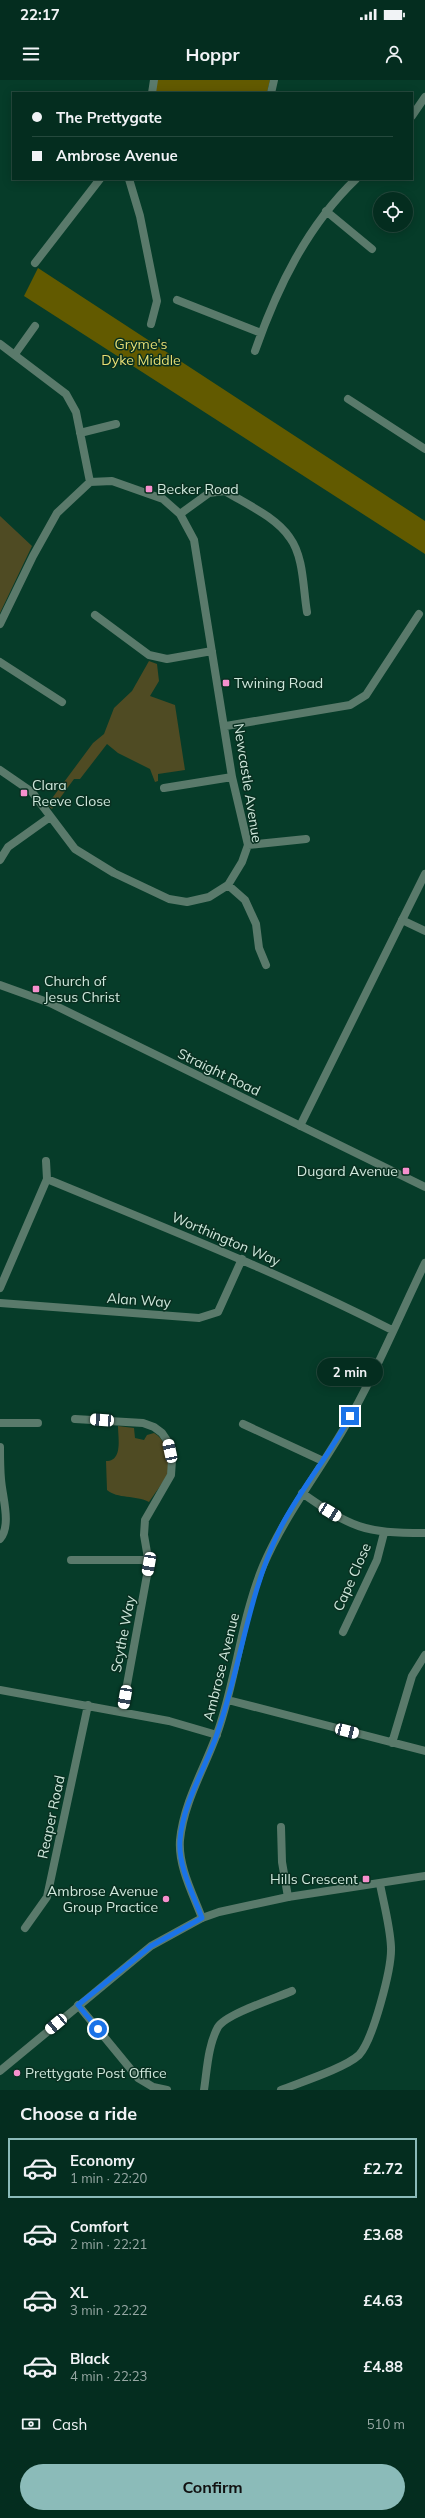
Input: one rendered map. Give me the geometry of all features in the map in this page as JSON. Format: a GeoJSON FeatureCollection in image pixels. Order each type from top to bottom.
{"type":"FeatureCollection","features":[{"type":"Feature","properties":{"kind":"street"},"geometry":{"type":"LineString","coordinates":[[152,92],[154,80]]}},
{"type":"Feature","properties":{"kind":"street"},"geometry":{"type":"LineString","coordinates":[[271,92],[274,80]]}},
{"type":"Feature","properties":{"kind":"street"},"geometry":{"type":"LineString","coordinates":[[413,115],[425,97]]}},
{"type":"Feature","properties":{"kind":"street"},"geometry":{"type":"LineString","coordinates":[[35,263],[99,180]]}},
{"type":"Feature","properties":{"kind":"street"},"geometry":{"type":"LineString","coordinates":[[130,180],[140,216],[156,301],[151,324]]}},
{"type":"Feature","properties":{"kind":"street"},"geometry":{"type":"LineString","coordinates":[[255,351],[261,333],[292,266],[326,211],[355,180]]}},
{"type":"Feature","properties":{"kind":"street"},"geometry":{"type":"LineString","coordinates":[[326,211],[372,249]]}},
{"type":"Feature","properties":{"kind":"street"},"geometry":{"type":"LineString","coordinates":[[177,300],[261,333]]}},
{"type":"Feature","properties":{"kind":"street"},"geometry":{"type":"LineString","coordinates":[[15,354],[35,326]]}},
{"type":"Feature","properties":{"kind":"street"},"geometry":{"type":"LineString","coordinates":[[0,344],[66,394],[76,412],[90,482],[57,513],[33,556],[0,624]]}},
{"type":"Feature","properties":{"kind":"street"},"geometry":{"type":"LineString","coordinates":[[348,399],[425,449]]}},
{"type":"Feature","properties":{"kind":"street"},"geometry":{"type":"LineString","coordinates":[[80,433],[116,424]]}},
{"type":"Feature","properties":{"kind":"street","name":"Newcastle Avenue"},"geometry":{"type":"LineString","coordinates":[[0,770],[32,792],[75,849],[114,873],[169,899],[187,902],[209,898],[228,885],[242,862],[248,845],[232,777],[226,726],[194,540],[180,514],[163,499],[112,481],[90,482]]}},
{"type":"Feature","properties":{"kind":"street"},"geometry":{"type":"LineString","coordinates":[[180,514],[209,493],[225,491],[281,528],[290,538],[297,552],[307,612]]}},
{"type":"Feature","properties":{"kind":"street"},"geometry":{"type":"LineString","coordinates":[[226,726],[350,705],[366,695],[419,614]]}},
{"type":"Feature","properties":{"kind":"street"},"geometry":{"type":"LineString","coordinates":[[95,615],[149,655],[167,659],[212,651]]}},
{"type":"Feature","properties":{"kind":"street"},"geometry":{"type":"LineString","coordinates":[[0,662],[62,702]]}},
{"type":"Feature","properties":{"kind":"street"},"geometry":{"type":"LineString","coordinates":[[164,788],[232,777]]}},
{"type":"Feature","properties":{"kind":"street"},"geometry":{"type":"LineString","coordinates":[[0,860],[8,847],[50,817]]}},
{"type":"Feature","properties":{"kind":"street"},"geometry":{"type":"LineString","coordinates":[[248,845],[306,839]]}},
{"type":"Feature","properties":{"kind":"street"},"geometry":{"type":"LineString","coordinates":[[300,1126],[425,874]]}},
{"type":"Feature","properties":{"kind":"street"},"geometry":{"type":"LineString","coordinates":[[228,885],[245,900],[256,924],[259,948],[266,965]]}},
{"type":"Feature","properties":{"kind":"street"},"geometry":{"type":"LineString","coordinates":[[402,920],[425,931]]}},
{"type":"Feature","properties":{"kind":"street","name":"Straight Road"},"geometry":{"type":"LineString","coordinates":[[0,985],[50,1003],[425,1187]]}},
{"type":"Feature","properties":{"kind":"street"},"geometry":{"type":"LineString","coordinates":[[0,1288],[46,1179],[46,1162]]}},
{"type":"Feature","properties":{"kind":"street","name":"Worthington Way"},"geometry":{"type":"LineString","coordinates":[[46,1179],[242,1259],[342,1304],[392,1330]]}},
{"type":"Feature","properties":{"kind":"street","name":"Alan Way"},"geometry":{"type":"LineString","coordinates":[[0,1303],[199,1318],[218,1312],[242,1259]]}},
{"type":"Feature","properties":{"kind":"street","name":"Ambrose Avenue"},"geometry":{"type":"LineString","coordinates":[[202,1918],[186,1876],[180,1840],[186,1812],[217,1735],[228,1700],[251,1602],[263,1568],[281,1528],[302,1492],[344,1429],[425,1264]]}},
{"type":"Feature","properties":{"kind":"street"},"geometry":{"type":"LineString","coordinates":[[0,1415],[0,1423],[38,1423]]}},
{"type":"Feature","properties":{"kind":"street","name":"Scythe Way"},"geometry":{"type":"LineString","coordinates":[[75,1419],[143,1423],[162,1433],[168,1442],[172,1460],[171,1475],[145,1520],[144,1535],[149,1560],[122,1712]]}},
{"type":"Feature","properties":{"kind":"street"},"geometry":{"type":"LineString","coordinates":[[243,1424],[323,1461]]}},
{"type":"Feature","properties":{"kind":"street"},"geometry":{"type":"LineString","coordinates":[[0,1447],[0,1478],[5,1511],[5,1534],[0,1540]]}},
{"type":"Feature","properties":{"kind":"street"},"geometry":{"type":"LineString","coordinates":[[302,1492],[349,1523],[366,1530],[384,1533],[425,1533]]}},
{"type":"Feature","properties":{"kind":"street","name":"Cape Close"},"geometry":{"type":"LineString","coordinates":[[343,1632],[377,1560],[384,1533]]}},
{"type":"Feature","properties":{"kind":"street"},"geometry":{"type":"LineString","coordinates":[[71,1560],[149,1560]]}},
{"type":"Feature","properties":{"kind":"street"},"geometry":{"type":"LineString","coordinates":[[392,1743],[412,1676],[425,1655]]}},
{"type":"Feature","properties":{"kind":"street"},"geometry":{"type":"LineString","coordinates":[[0,1690],[88,1705],[168,1721],[217,1735]]}},
{"type":"Feature","properties":{"kind":"street"},"geometry":{"type":"LineString","coordinates":[[228,1700],[425,1751]]}},
{"type":"Feature","properties":{"kind":"street","name":"Reaper Road"},"geometry":{"type":"LineString","coordinates":[[25,1928],[47,1897],[88,1705]]}},
{"type":"Feature","properties":{"kind":"street"},"geometry":{"type":"LineString","coordinates":[[281,1827],[282,1862],[288,1897]]}},
{"type":"Feature","properties":{"kind":"street"},"geometry":{"type":"LineString","coordinates":[[1,2068],[151,1946],[202,1918],[219,1912],[288,1897],[425,1876]]}},
{"type":"Feature","properties":{"kind":"street"},"geometry":{"type":"LineString","coordinates":[[281,2090],[343,2064],[358,2055],[368,2043],[385,1983],[391,1949],[380,1884]]}},
{"type":"Feature","properties":{"kind":"street"},"geometry":{"type":"LineString","coordinates":[[204,2090],[209,2057],[218,2026],[230,2018],[292,1991]]}},
{"type":"Feature","properties":{"kind":"street"},"geometry":{"type":"LineString","coordinates":[[78,2005],[138,2078],[153,2087],[167,2090]]}},
{"type":"Feature","properties":{"kind":"shaded area"},"geometry":{"type":"Polygon","coordinates":[[[0,516],[32,546],[0,613],[0,516]]]}},
{"type":"Feature","properties":{"kind":"shaded area"},"geometry":{"type":"Polygon","coordinates":[[[149,661],[157,664],[159,681],[150,696],[175,705],[185,770],[158,774],[158,781],[155,782],[150,769],[118,753],[107,744],[80,779],[74,779],[52,809],[47,805],[93,743],[104,734],[114,708],[132,691],[149,661]]]}},
{"type":"Feature","properties":{"kind":"shaded area"},"geometry":{"type":"Polygon","coordinates":[[[118,1426],[134,1428],[135,1438],[144,1440],[147,1435],[154,1433],[159,1436],[168,1452],[169,1470],[149,1502],[138,1498],[116,1495],[107,1490],[106,1461],[111,1460],[117,1453],[119,1442],[118,1426]]]}},
{"type":"Feature","properties":{"kind":"green space"},"geometry":{"type":"Polygon","coordinates":[[[156,80],[270,80],[267,92],[154,92],[156,80]]]}},
{"type":"Feature","properties":{"kind":"green space","name":"Gryme's Dyke Middle"},"geometry":{"type":"Polygon","coordinates":[[[38,268],[425,521],[425,554],[24,296],[38,268]]]}},
{"type":"Feature","properties":{"kind":"place","name":"Becker Road"},"geometry":{"type":"Point","coordinates":[149,489]}},
{"type":"Feature","properties":{"kind":"place","name":"Twining Road"},"geometry":{"type":"Point","coordinates":[226,683]}},
{"type":"Feature","properties":{"kind":"place","name":"Clara Reeve Close"},"geometry":{"type":"Point","coordinates":[24,793]}},
{"type":"Feature","properties":{"kind":"place","name":"Church of Jesus Christ"},"geometry":{"type":"Point","coordinates":[36,989]}},
{"type":"Feature","properties":{"kind":"place","name":"Dugard Avenue"},"geometry":{"type":"Point","coordinates":[406,1171]}},
{"type":"Feature","properties":{"kind":"place","name":"Hills Crescent"},"geometry":{"type":"Point","coordinates":[366,1879]}},
{"type":"Feature","properties":{"kind":"place","name":"Ambrose Avenue Group Practice"},"geometry":{"type":"Point","coordinates":[166,1899]}},
{"type":"Feature","properties":{"kind":"place","name":"Prettygate Post Office"},"geometry":{"type":"Point","coordinates":[17,2073]}},
{"type":"Feature","properties":{"kind":"route"},"geometry":{"type":"LineString","coordinates":[[98,2029],[78,2005],[151,1946],[173,1932],[202,1918],[186,1876],[182,1859],[180,1840],[186,1812],[217,1735],[228,1700],[251,1602],[263,1568],[281,1528],[302,1492],[344,1429],[350,1416]]}}]}
